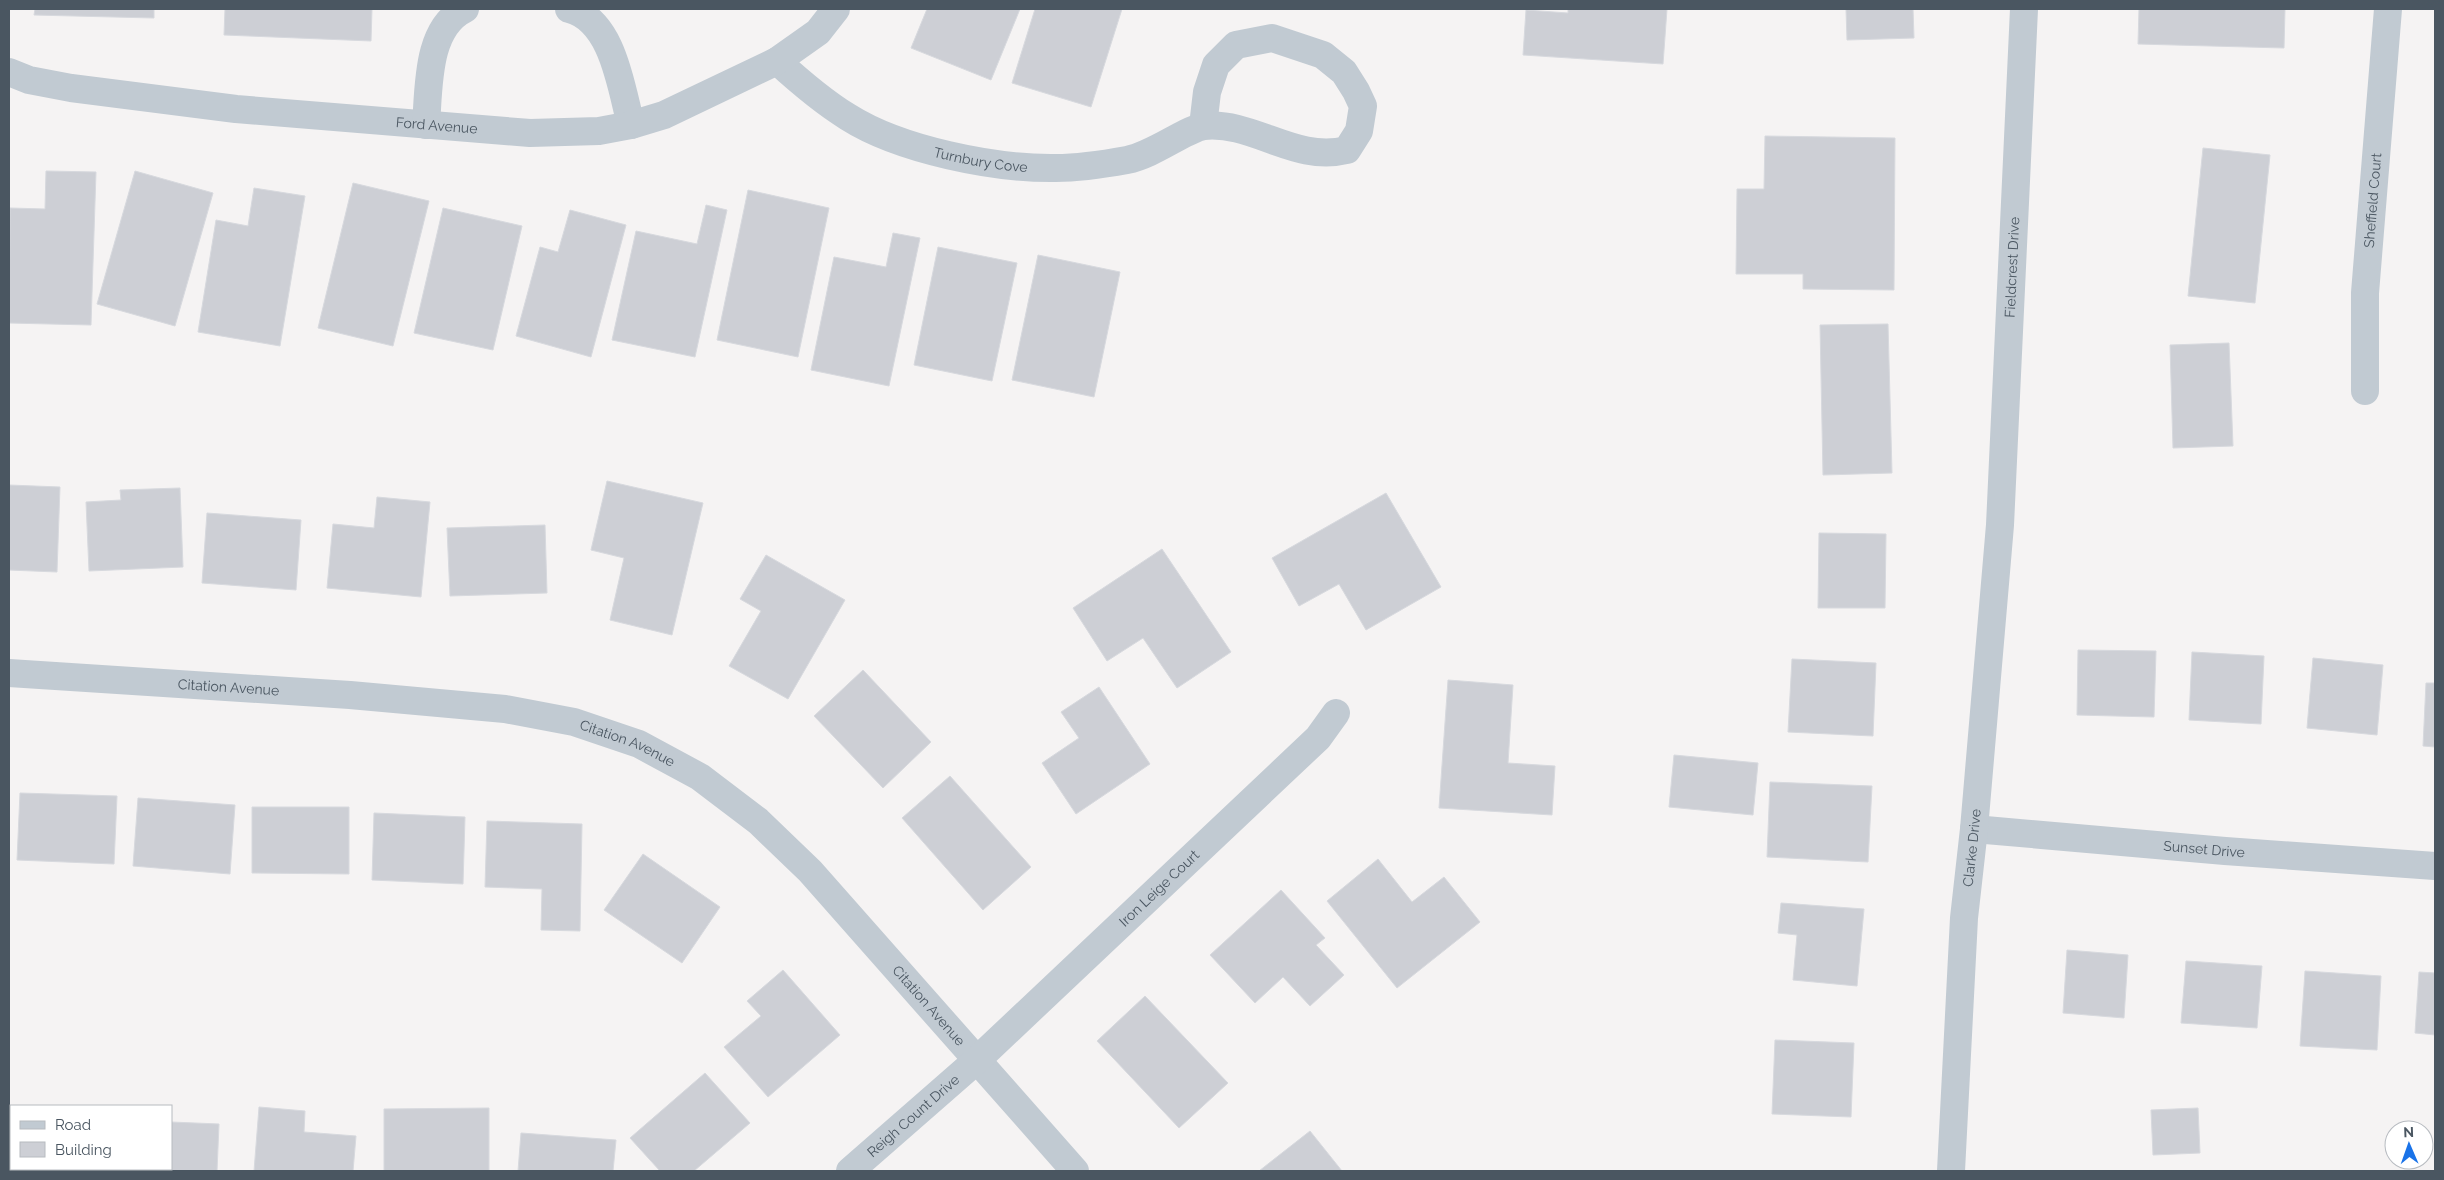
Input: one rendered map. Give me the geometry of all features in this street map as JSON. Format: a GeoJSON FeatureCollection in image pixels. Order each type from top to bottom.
{"type":"FeatureCollection","features":[{"type":"Feature","properties":{"kind":"street"},"geometry":{"type":"LineString","coordinates":[[426,125],[430,76],[436,46],[442,32],[453,18],[466,9]]}},
{"type":"Feature","properties":{"kind":"street"},"geometry":{"type":"LineString","coordinates":[[569,9],[591,19],[606,40],[631,125]]}},
{"type":"Feature","properties":{"kind":"street","name":"Ford Avenue"},"geometry":{"type":"LineString","coordinates":[[9,72],[29,80],[63,87],[236,109],[530,133],[599,131],[631,125],[664,115],[777,61],[818,32],[836,9]]}},
{"type":"Feature","properties":{"kind":"street","name":"Fieldcrest Drive"},"geometry":{"type":"LineString","coordinates":[[2000,526],[2024,9]]}},
{"type":"Feature","properties":{"kind":"street","name":"Sheffield Court"},"geometry":{"type":"LineString","coordinates":[[2365,390],[2365,293],[2388,9]]}},
{"type":"Feature","properties":{"kind":"street","name":"Turnbury Cove"},"geometry":{"type":"LineString","coordinates":[[777,61],[813,94],[850,118],[882,134],[923,148],[983,162],[1056,168],[1130,159],[1203,126],[1237,129],[1303,151],[1330,154],[1347,150],[1359,131],[1363,106],[1344,72],[1323,55],[1272,38],[1236,46],[1216,66],[1207,92],[1203,126]]}},
{"type":"Feature","properties":{"kind":"street","name":"Clarke Drive"},"geometry":{"type":"LineString","coordinates":[[1951,1171],[1964,918],[1974,829],[2000,526]]}},
{"type":"Feature","properties":{"kind":"street","name":"Citation Avenue"},"geometry":{"type":"LineString","coordinates":[[9,673],[350,695],[505,709],[574,722],[639,744],[700,777],[758,821],[810,871],[1075,1171]]}},
{"type":"Feature","properties":{"kind":"street","name":"Iron Leige Court"},"geometry":{"type":"LineString","coordinates":[[976,1060],[1318,738],[1336,713]]}},
{"type":"Feature","properties":{"kind":"street","name":"Sunset Drive"},"geometry":{"type":"LineString","coordinates":[[1974,829],[2226,851],[2435,866]]}},
{"type":"Feature","properties":{"kind":"street","name":"Reigh Count Drive"},"geometry":{"type":"LineString","coordinates":[[850,1171],[976,1060]]}},
{"type":"Feature","properties":{"kind":"building"},"geometry":{"type":"Polygon","coordinates":[[[35,9],[154,9],[154,18],[34,15],[35,9]]]}},
{"type":"Feature","properties":{"kind":"building"},"geometry":{"type":"Polygon","coordinates":[[[225,9],[372,9],[371,41],[224,35],[225,9]]]}},
{"type":"Feature","properties":{"kind":"building"},"geometry":{"type":"Polygon","coordinates":[[[927,9],[1020,9],[991,80],[911,48],[927,9]]]}},
{"type":"Feature","properties":{"kind":"building"},"geometry":{"type":"Polygon","coordinates":[[[1035,9],[1122,9],[1091,107],[1012,83],[1035,9]]]}},
{"type":"Feature","properties":{"kind":"building"},"geometry":{"type":"Polygon","coordinates":[[[1568,9],[1667,9],[1663,64],[1523,55],[1526,10],[1568,13],[1568,9]]]}},
{"type":"Feature","properties":{"kind":"building"},"geometry":{"type":"Polygon","coordinates":[[[1846,9],[1913,9],[1914,38],[1847,40],[1846,9]]]}},
{"type":"Feature","properties":{"kind":"building"},"geometry":{"type":"Polygon","coordinates":[[[2139,9],[2285,9],[2284,48],[2138,44],[2139,9]]]}},
{"type":"Feature","properties":{"kind":"building"},"geometry":{"type":"Polygon","coordinates":[[[1765,136],[1895,138],[1894,290],[1803,289],[1803,274],[1736,274],[1737,189],[1764,189],[1765,136]]]}},
{"type":"Feature","properties":{"kind":"building"},"geometry":{"type":"Polygon","coordinates":[[[2203,148],[2270,155],[2255,303],[2188,296],[2203,148]]]}},
{"type":"Feature","properties":{"kind":"building"},"geometry":{"type":"Polygon","coordinates":[[[46,171],[96,172],[91,325],[9,323],[10,208],[45,209],[46,171]]]}},
{"type":"Feature","properties":{"kind":"building"},"geometry":{"type":"Polygon","coordinates":[[[135,171],[213,193],[175,326],[97,304],[135,171]]]}},
{"type":"Feature","properties":{"kind":"building"},"geometry":{"type":"Polygon","coordinates":[[[353,183],[429,201],[393,346],[318,328],[353,183]]]}},
{"type":"Feature","properties":{"kind":"building"},"geometry":{"type":"Polygon","coordinates":[[[254,188],[305,196],[280,346],[198,332],[216,220],[248,226],[254,188]]]}},
{"type":"Feature","properties":{"kind":"building"},"geometry":{"type":"Polygon","coordinates":[[[748,190],[829,208],[798,357],[717,340],[748,190]]]}},
{"type":"Feature","properties":{"kind":"building"},"geometry":{"type":"Polygon","coordinates":[[[706,205],[727,210],[695,357],[612,340],[636,231],[697,244],[706,205]]]}},
{"type":"Feature","properties":{"kind":"building"},"geometry":{"type":"Polygon","coordinates":[[[443,208],[522,226],[493,350],[414,333],[443,208]]]}},
{"type":"Feature","properties":{"kind":"building"},"geometry":{"type":"Polygon","coordinates":[[[570,210],[626,225],[591,357],[516,336],[540,247],[558,252],[570,210]]]}},
{"type":"Feature","properties":{"kind":"building"},"geometry":{"type":"Polygon","coordinates":[[[893,233],[920,238],[889,386],[811,370],[834,257],[886,267],[893,233]]]}},
{"type":"Feature","properties":{"kind":"building"},"geometry":{"type":"Polygon","coordinates":[[[938,247],[1017,263],[992,381],[914,365],[938,247]]]}},
{"type":"Feature","properties":{"kind":"building"},"geometry":{"type":"Polygon","coordinates":[[[1038,255],[1120,272],[1094,397],[1012,380],[1038,255]]]}},
{"type":"Feature","properties":{"kind":"building"},"geometry":{"type":"Polygon","coordinates":[[[1888,324],[1892,473],[1823,475],[1820,325],[1888,324]]]}},
{"type":"Feature","properties":{"kind":"building"},"geometry":{"type":"Polygon","coordinates":[[[2229,343],[2233,446],[2173,448],[2170,345],[2229,343]]]}},
{"type":"Feature","properties":{"kind":"building"},"geometry":{"type":"Polygon","coordinates":[[[607,481],[703,503],[672,635],[610,620],[624,558],[591,550],[607,481]]]}},
{"type":"Feature","properties":{"kind":"building"},"geometry":{"type":"Polygon","coordinates":[[[9,485],[60,487],[57,572],[9,570],[9,485]]]}},
{"type":"Feature","properties":{"kind":"building"},"geometry":{"type":"Polygon","coordinates":[[[180,488],[183,567],[89,571],[86,502],[121,500],[120,490],[180,488]]]}},
{"type":"Feature","properties":{"kind":"building"},"geometry":{"type":"Polygon","coordinates":[[[1386,493],[1441,587],[1366,630],[1339,584],[1299,606],[1272,558],[1386,493]]]}},
{"type":"Feature","properties":{"kind":"building"},"geometry":{"type":"Polygon","coordinates":[[[377,497],[430,502],[421,597],[327,588],[333,524],[374,528],[377,497]]]}},
{"type":"Feature","properties":{"kind":"building"},"geometry":{"type":"Polygon","coordinates":[[[207,513],[301,520],[296,590],[202,583],[207,513]]]}},
{"type":"Feature","properties":{"kind":"building"},"geometry":{"type":"Polygon","coordinates":[[[545,525],[547,593],[450,596],[447,528],[545,525]]]}},
{"type":"Feature","properties":{"kind":"building"},"geometry":{"type":"Polygon","coordinates":[[[1819,533],[1886,534],[1885,608],[1818,608],[1819,533]]]}},
{"type":"Feature","properties":{"kind":"building"},"geometry":{"type":"Polygon","coordinates":[[[1162,549],[1231,652],[1177,688],[1143,638],[1107,661],[1073,608],[1162,549]]]}},
{"type":"Feature","properties":{"kind":"building"},"geometry":{"type":"Polygon","coordinates":[[[766,555],[845,600],[788,699],[729,666],[761,611],[740,599],[766,555]]]}},
{"type":"Feature","properties":{"kind":"building"},"geometry":{"type":"Polygon","coordinates":[[[2078,650],[2156,651],[2154,717],[2077,715],[2078,650]]]}},
{"type":"Feature","properties":{"kind":"building"},"geometry":{"type":"Polygon","coordinates":[[[2192,652],[2264,656],[2261,724],[2189,720],[2192,652]]]}},
{"type":"Feature","properties":{"kind":"building"},"geometry":{"type":"Polygon","coordinates":[[[2313,658],[2383,665],[2377,735],[2307,728],[2313,658]]]}},
{"type":"Feature","properties":{"kind":"building"},"geometry":{"type":"Polygon","coordinates":[[[1792,659],[1876,663],[1873,736],[1788,732],[1792,659]]]}},
{"type":"Feature","properties":{"kind":"building"},"geometry":{"type":"Polygon","coordinates":[[[863,670],[931,742],[883,788],[814,716],[863,670]]]}},
{"type":"Feature","properties":{"kind":"building"},"geometry":{"type":"Polygon","coordinates":[[[1448,680],[1513,685],[1508,763],[1555,766],[1552,815],[1439,808],[1448,680]]]}},
{"type":"Feature","properties":{"kind":"building"},"geometry":{"type":"Polygon","coordinates":[[[2426,683],[2435,683],[2435,747],[2423,746],[2426,683]]]}},
{"type":"Feature","properties":{"kind":"building"},"geometry":{"type":"Polygon","coordinates":[[[1099,687],[1150,764],[1076,814],[1042,763],[1079,738],[1061,712],[1099,687]]]}},
{"type":"Feature","properties":{"kind":"building"},"geometry":{"type":"Polygon","coordinates":[[[1674,755],[1758,763],[1753,815],[1669,807],[1674,755]]]}},
{"type":"Feature","properties":{"kind":"building"},"geometry":{"type":"Polygon","coordinates":[[[950,776],[1031,867],[983,910],[902,818],[950,776]]]}},
{"type":"Feature","properties":{"kind":"building"},"geometry":{"type":"Polygon","coordinates":[[[1770,782],[1872,786],[1868,862],[1767,857],[1770,782]]]}},
{"type":"Feature","properties":{"kind":"building"},"geometry":{"type":"Polygon","coordinates":[[[20,793],[117,796],[114,864],[17,860],[20,793]]]}},
{"type":"Feature","properties":{"kind":"building"},"geometry":{"type":"Polygon","coordinates":[[[138,798],[235,805],[230,874],[133,866],[138,798]]]}},
{"type":"Feature","properties":{"kind":"building"},"geometry":{"type":"Polygon","coordinates":[[[252,807],[349,807],[349,874],[252,873],[252,807]]]}},
{"type":"Feature","properties":{"kind":"building"},"geometry":{"type":"Polygon","coordinates":[[[374,813],[465,817],[463,884],[372,880],[374,813]]]}},
{"type":"Feature","properties":{"kind":"building"},"geometry":{"type":"Polygon","coordinates":[[[487,821],[582,824],[580,931],[541,930],[542,889],[485,887],[487,821]]]}},
{"type":"Feature","properties":{"kind":"building"},"geometry":{"type":"Polygon","coordinates":[[[643,854],[720,907],[682,963],[604,910],[643,854]]]}},
{"type":"Feature","properties":{"kind":"building"},"geometry":{"type":"Polygon","coordinates":[[[1378,859],[1412,902],[1444,877],[1480,922],[1397,988],[1327,901],[1378,859]]]}},
{"type":"Feature","properties":{"kind":"building"},"geometry":{"type":"Polygon","coordinates":[[[1281,890],[1325,938],[1316,945],[1344,975],[1310,1006],[1283,977],[1255,1003],[1210,955],[1281,890]]]}},
{"type":"Feature","properties":{"kind":"building"},"geometry":{"type":"Polygon","coordinates":[[[1781,903],[1864,909],[1857,986],[1793,980],[1797,935],[1778,933],[1781,903]]]}},
{"type":"Feature","properties":{"kind":"building"},"geometry":{"type":"Polygon","coordinates":[[[2067,950],[2128,955],[2124,1018],[2063,1013],[2067,950]]]}},
{"type":"Feature","properties":{"kind":"building"},"geometry":{"type":"Polygon","coordinates":[[[2186,961],[2262,966],[2257,1028],[2181,1023],[2186,961]]]}},
{"type":"Feature","properties":{"kind":"building"},"geometry":{"type":"Polygon","coordinates":[[[783,970],[840,1035],[768,1097],[724,1047],[761,1016],[747,1001],[783,970]]]}},
{"type":"Feature","properties":{"kind":"building"},"geometry":{"type":"Polygon","coordinates":[[[2305,971],[2381,976],[2377,1050],[2300,1046],[2305,971]]]}},
{"type":"Feature","properties":{"kind":"building"},"geometry":{"type":"Polygon","coordinates":[[[2419,972],[2435,973],[2435,1035],[2415,1033],[2419,972]]]}},
{"type":"Feature","properties":{"kind":"building"},"geometry":{"type":"Polygon","coordinates":[[[1145,996],[1228,1083],[1179,1128],[1097,1041],[1145,996]]]}},
{"type":"Feature","properties":{"kind":"building"},"geometry":{"type":"Polygon","coordinates":[[[1775,1040],[1854,1043],[1851,1117],[1772,1114],[1775,1040]]]}},
{"type":"Feature","properties":{"kind":"building"},"geometry":{"type":"Polygon","coordinates":[[[705,1073],[750,1123],[694,1171],[660,1171],[630,1138],[705,1073]]]}},
{"type":"Feature","properties":{"kind":"building"},"geometry":{"type":"Polygon","coordinates":[[[259,1107],[305,1111],[304,1132],[356,1136],[353,1171],[254,1171],[259,1107]]]}},
{"type":"Feature","properties":{"kind":"building"},"geometry":{"type":"Polygon","coordinates":[[[489,1108],[489,1171],[384,1171],[384,1109],[489,1108]]]}},
{"type":"Feature","properties":{"kind":"building"},"geometry":{"type":"Polygon","coordinates":[[[2198,1108],[2200,1153],[2153,1155],[2151,1110],[2198,1108]]]}},
{"type":"Feature","properties":{"kind":"building"},"geometry":{"type":"Polygon","coordinates":[[[9,1109],[10,1170],[79,1170],[79,1171],[9,1171],[9,1109]]]}},
{"type":"Feature","properties":{"kind":"building"},"geometry":{"type":"Polygon","coordinates":[[[172,1122],[219,1124],[217,1171],[116,1171],[172,1170],[172,1122]]]}},
{"type":"Feature","properties":{"kind":"building"},"geometry":{"type":"Polygon","coordinates":[[[1310,1131],[1342,1171],[1259,1171],[1310,1131]]]}},
{"type":"Feature","properties":{"kind":"building"},"geometry":{"type":"Polygon","coordinates":[[[521,1133],[616,1140],[613,1171],[518,1171],[521,1133]]]}}]}
